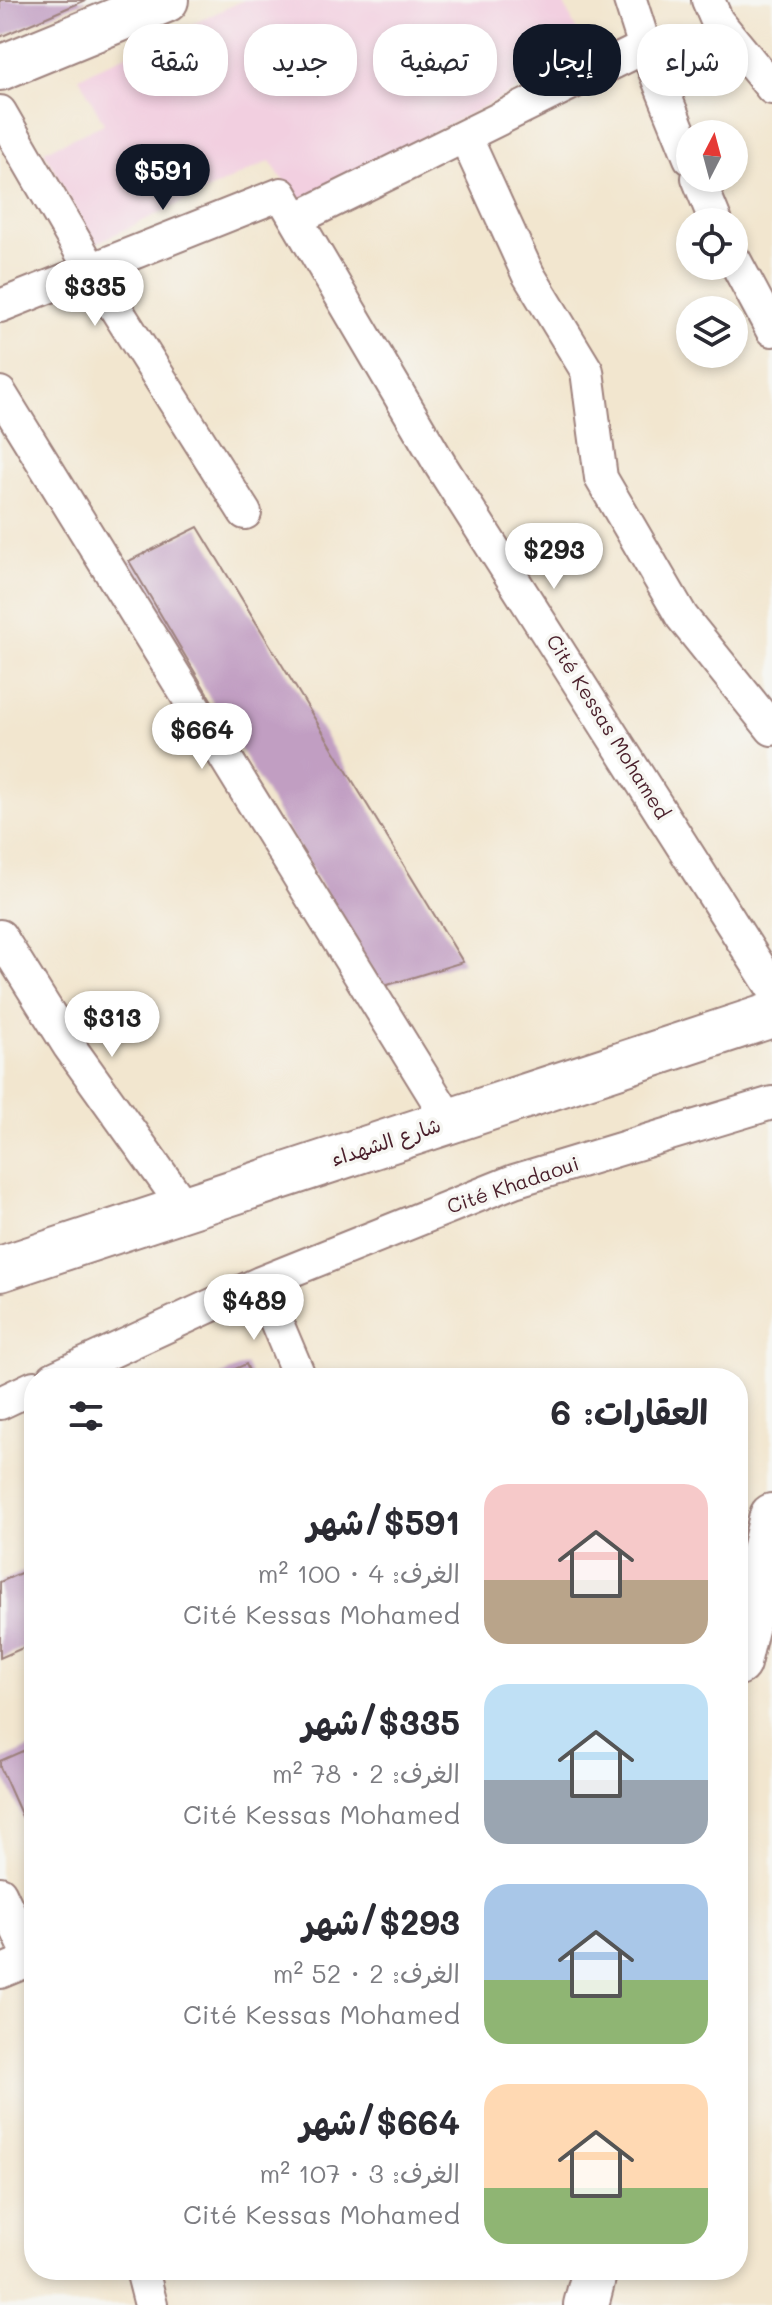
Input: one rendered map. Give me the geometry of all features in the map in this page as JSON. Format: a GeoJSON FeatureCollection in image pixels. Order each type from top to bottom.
{"type":"FeatureCollection","features":[{"type":"Feature","properties":{"kind":"main road"},"geometry":{"type":"LineString","coordinates":[[0,68],[166,0]]}},
{"type":"Feature","properties":{"kind":"main road","name":"شارع الشهداء"},"geometry":{"type":"LineString","coordinates":[[0,1269],[772,1015]]}},
{"type":"Feature","properties":{"kind":"main road"},"geometry":{"type":"LineString","coordinates":[[748,1620],[772,1516]]}},
{"type":"Feature","properties":{"kind":"main road"},"geometry":{"type":"LineString","coordinates":[[586,2305],[592,2280]]}},
{"type":"Feature","properties":{"kind":"street"},"geometry":{"type":"LineString","coordinates":[[630,0],[638,24]]}},
{"type":"Feature","properties":{"kind":"street"},"geometry":{"type":"LineString","coordinates":[[708,0],[717,21],[772,88]]}},
{"type":"Feature","properties":{"kind":"street"},"geometry":{"type":"LineString","coordinates":[[296,219],[637,51]]}},
{"type":"Feature","properties":{"kind":"street"},"geometry":{"type":"LineString","coordinates":[[665,96],[676,123]]}},
{"type":"Feature","properties":{"kind":"street"},"geometry":{"type":"LineString","coordinates":[[0,112],[92,271],[245,513]]}},
{"type":"Feature","properties":{"kind":"street"},"geometry":{"type":"LineString","coordinates":[[465,136],[528,274],[587,371],[601,478],[682,617],[772,729]]}},
{"type":"Feature","properties":{"kind":"street","name":"Cité Kessas Mohamed"},"geometry":{"type":"LineString","coordinates":[[0,306],[281,194],[441,466],[772,987]]}},
{"type":"Feature","properties":{"kind":"street"},"geometry":{"type":"LineString","coordinates":[[745,280],[772,330]]}},
{"type":"Feature","properties":{"kind":"street"},"geometry":{"type":"LineString","coordinates":[[0,393],[450,1121]]}},
{"type":"Feature","properties":{"kind":"street"},"geometry":{"type":"LineString","coordinates":[[0,936],[69,1046],[185,1208]]}},
{"type":"Feature","properties":{"kind":"street","name":"Cité Khadaoui"},"geometry":{"type":"LineString","coordinates":[[76,1368],[260,1283],[514,1181],[772,1103]]}},
{"type":"Feature","properties":{"kind":"street"},"geometry":{"type":"LineString","coordinates":[[260,1283],[296,1368]]}},
{"type":"Feature","properties":{"kind":"street"},"geometry":{"type":"LineString","coordinates":[[0,1403],[24,1392]]}},
{"type":"Feature","properties":{"kind":"street"},"geometry":{"type":"LineString","coordinates":[[0,1893],[24,1942]]}},
{"type":"Feature","properties":{"kind":"street"},"geometry":{"type":"LineString","coordinates":[[0,1972],[24,1962]]}},
{"type":"Feature","properties":{"kind":"street"},"geometry":{"type":"LineString","coordinates":[[145,2280],[151,2305]]}},
{"type":"Feature","properties":{"kind":"shaded area"},"geometry":{"type":"Polygon","coordinates":[[[244,0],[562,0],[574,24],[513,24],[513,92],[297,201],[270,161],[94,244],[44,151],[104,124],[79,77],[123,56],[123,96],[228,96],[228,24],[193,24],[244,0]]]}},
{"type":"Feature","properties":{"kind":"building"},"geometry":{"type":"Polygon","coordinates":[[[0,0],[86,0],[0,37],[0,0]]]}},
{"type":"Feature","properties":{"kind":"building"},"geometry":{"type":"Polygon","coordinates":[[[198,527],[463,962],[381,987],[129,561],[198,527]]]}},
{"type":"Feature","properties":{"kind":"building"},"geometry":{"type":"Polygon","coordinates":[[[24,1571],[24,1647],[0,1658],[0,1582],[24,1571]]]}},
{"type":"Feature","properties":{"kind":"building"},"geometry":{"type":"Polygon","coordinates":[[[24,1750],[24,1821],[0,1767],[0,1761],[24,1750]]]}}]}
